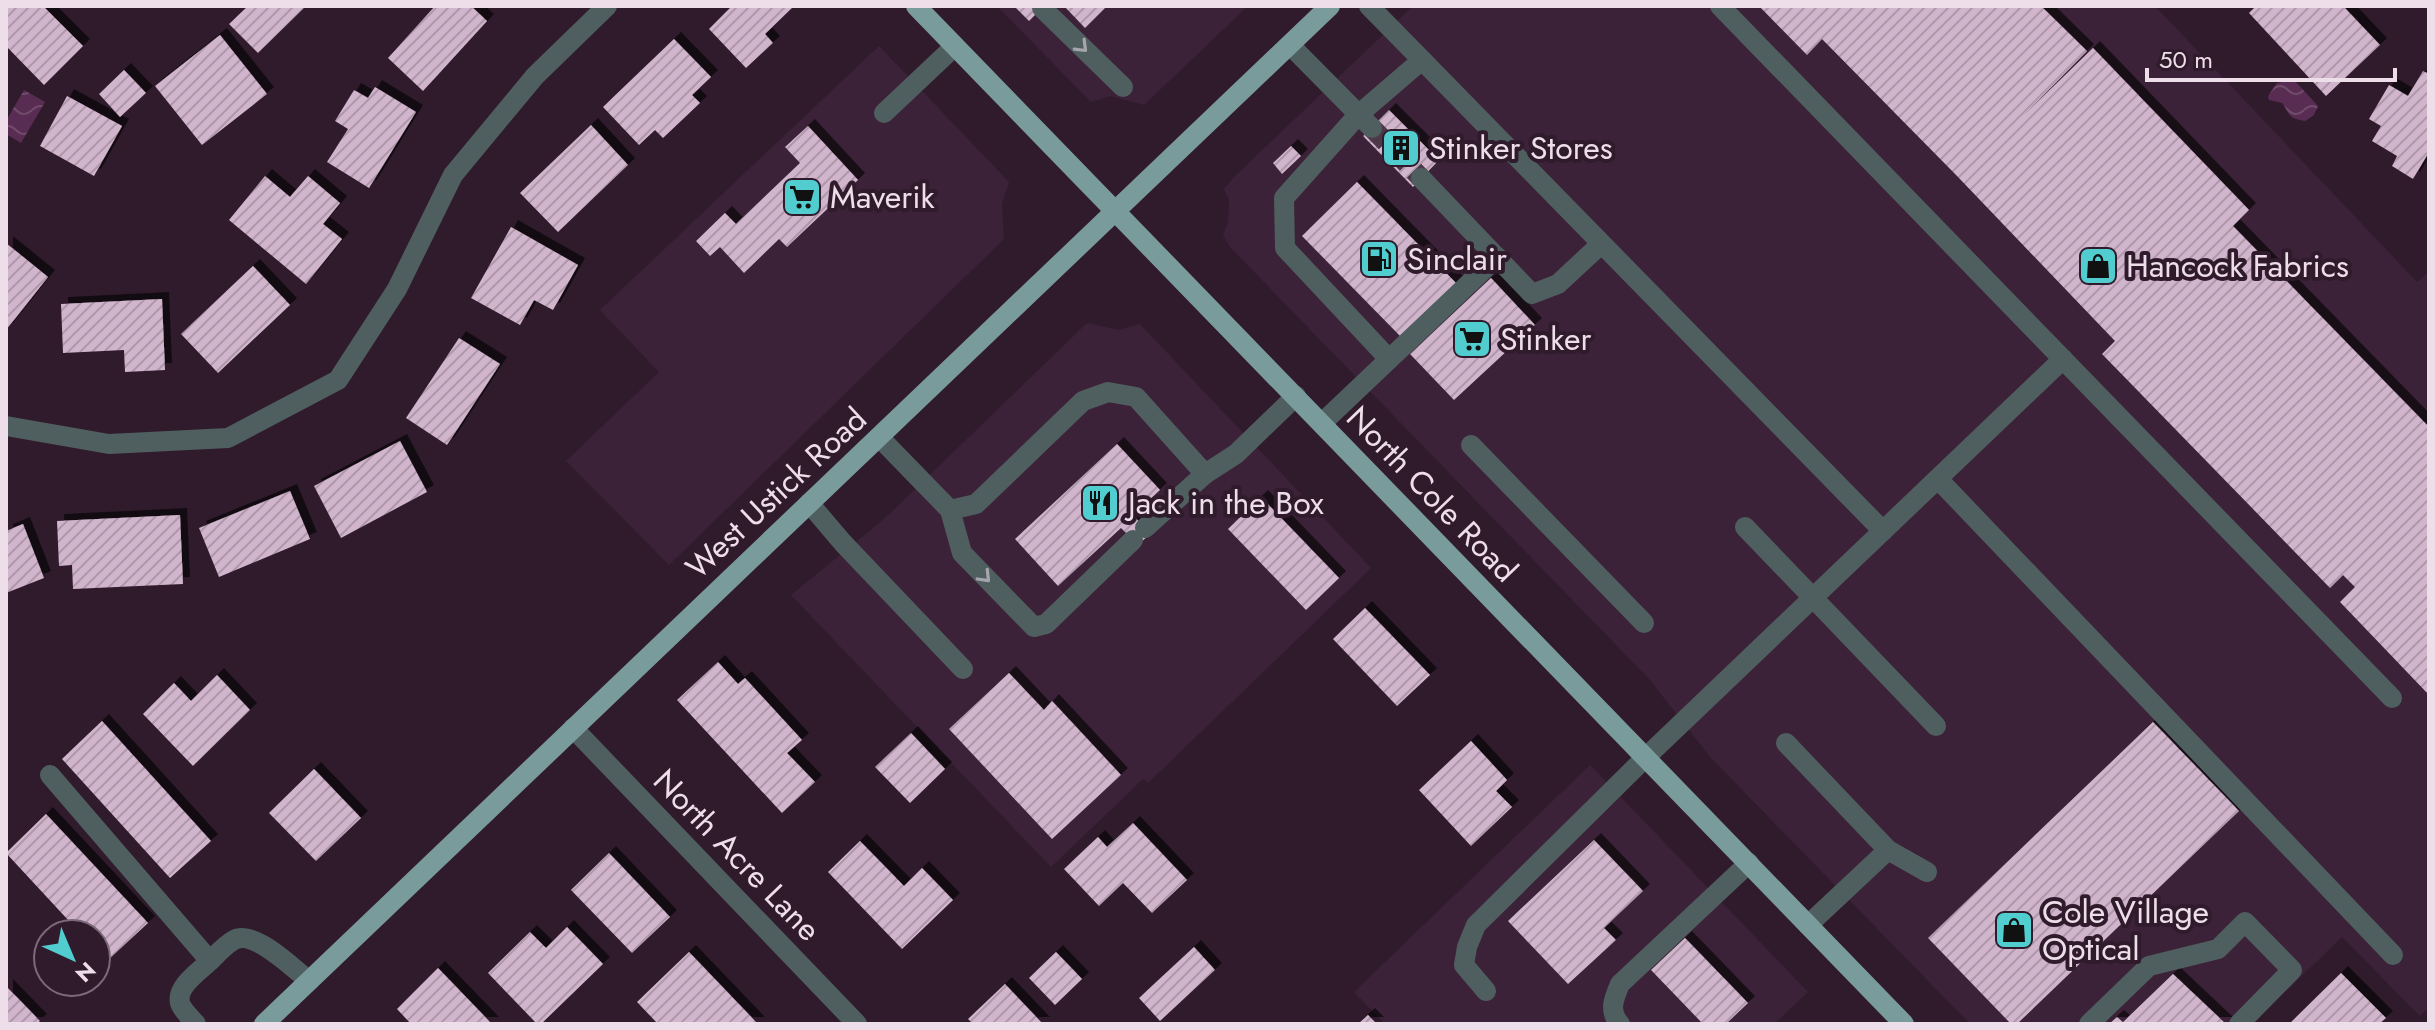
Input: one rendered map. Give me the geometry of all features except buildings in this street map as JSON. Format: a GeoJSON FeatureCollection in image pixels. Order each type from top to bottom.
{"type":"FeatureCollection","features":[{"type":"Feature","properties":{"kind":"main road","name":"North Cole Road"},"geometry":{"type":"LineString","coordinates":[[916,6],[1904,1024]]}},
{"type":"Feature","properties":{"kind":"main road","name":"West Ustick Road"},"geometry":{"type":"LineString","coordinates":[[264,1024],[1330,6]]}},
{"type":"Feature","properties":{"kind":"street"},"geometry":{"type":"LineString","coordinates":[[6,426],[109,444],[228,438],[338,380],[397,289],[453,175],[535,76],[607,6]]}},
{"type":"Feature","properties":{"kind":"street"},"geometry":{"type":"LineString","coordinates":[[1369,6],[1883,531]]}},
{"type":"Feature","properties":{"kind":"street"},"geometry":{"type":"LineString","coordinates":[[1720,6],[2392,698]]}},
{"type":"Feature","properties":{"kind":"street"},"geometry":{"type":"LineString","coordinates":[[1042,8],[1123,87]]}},
{"type":"Feature","properties":{"kind":"street"},"geometry":{"type":"LineString","coordinates":[[1290,45],[1365,122]]}},
{"type":"Feature","properties":{"kind":"street"},"geometry":{"type":"LineString","coordinates":[[884,113],[955,46]]}},
{"type":"Feature","properties":{"kind":"street"},"geometry":{"type":"LineString","coordinates":[[1389,359],[1285,248],[1284,198],[1365,122],[1422,60]]}},
{"type":"Feature","properties":{"kind":"street"},"geometry":{"type":"LineString","coordinates":[[1421,178],[1532,294],[1558,284],[1601,244]]}},
{"type":"Feature","properties":{"kind":"street"},"geometry":{"type":"LineString","coordinates":[[1322,423],[1497,257]]}},
{"type":"Feature","properties":{"kind":"street"},"geometry":{"type":"LineString","coordinates":[[1486,991],[1464,965],[1476,925],[1646,757],[2063,359]]}},
{"type":"Feature","properties":{"kind":"street"},"geometry":{"type":"LineString","coordinates":[[950,510],[976,504],[1083,401],[1108,392],[1136,397],[1205,474]]}},
{"type":"Feature","properties":{"kind":"street"},"geometry":{"type":"LineString","coordinates":[[879,437],[950,510],[962,553],[1034,627],[1046,624],[1139,534],[1205,474],[1236,454],[1296,396]]}},
{"type":"Feature","properties":{"kind":"street"},"geometry":{"type":"LineString","coordinates":[[1471,445],[1644,623]]}},
{"type":"Feature","properties":{"kind":"street"},"geometry":{"type":"LineString","coordinates":[[1938,479],[2393,955]]}},
{"type":"Feature","properties":{"kind":"street"},"geometry":{"type":"LineString","coordinates":[[809,503],[963,669]]}},
{"type":"Feature","properties":{"kind":"street"},"geometry":{"type":"LineString","coordinates":[[1745,527],[1936,726]]}},
{"type":"Feature","properties":{"kind":"street","name":"North Acre Lane"},"geometry":{"type":"LineString","coordinates":[[573,728],[857,1024]]}},
{"type":"Feature","properties":{"kind":"street"},"geometry":{"type":"LineString","coordinates":[[1786,743],[1888,850],[1927,872]]}},
{"type":"Feature","properties":{"kind":"street"},"geometry":{"type":"LineString","coordinates":[[50,775],[210,961]]}},
{"type":"Feature","properties":{"kind":"street"},"geometry":{"type":"LineString","coordinates":[[1808,925],[1888,850]]}},
{"type":"Feature","properties":{"kind":"street"},"geometry":{"type":"LineString","coordinates":[[1620,1024],[1615,1018],[1612,1002],[1620,984],[1749,863]]}},
{"type":"Feature","properties":{"kind":"street"},"geometry":{"type":"LineString","coordinates":[[2089,1024],[2149,966],[2218,949],[2245,922],[2292,970],[2239,1024]]}},
{"type":"Feature","properties":{"kind":"street"},"geometry":{"type":"LineString","coordinates":[[196,1024],[180,1003],[180,994],[189,981],[235,939],[250,938],[260,943],[309,981]]}},
{"type":"Feature","properties":{"kind":"shaded area"},"geometry":{"type":"Polygon","coordinates":[[[997,6],[1248,6],[1144,105],[1110,96],[1091,102],[997,6]]]}},
{"type":"Feature","properties":{"kind":"shaded area"},"geometry":{"type":"Polygon","coordinates":[[[1413,6],[2155,6],[2417,282],[2429,272],[2429,1007],[2420,1016],[2342,937],[2252,1024],[1970,1024],[1711,758],[1650,680],[1230,247],[1223,235],[1228,222],[1229,200],[1224,189],[1233,178],[1413,6]]]}},
{"type":"Feature","properties":{"kind":"shaded area"},"geometry":{"type":"Polygon","coordinates":[[[879,46],[1009,182],[1002,204],[1004,239],[669,565],[566,461],[659,372],[600,310],[879,46]]]}},
{"type":"Feature","properties":{"kind":"shaded area"},"geometry":{"type":"Polygon","coordinates":[[[1087,323],[1119,330],[1140,324],[1371,568],[1148,783],[1143,779],[1051,867],[791,595],[883,520],[1087,323]]]}},
{"type":"Feature","properties":{"kind":"shaded area"},"geometry":{"type":"Polygon","coordinates":[[[1590,765],[1808,992],[1774,1024],[1385,1024],[1354,992],[1590,765]]]}},
{"type":"Feature","properties":{"kind":"water"},"geometry":{"type":"Polygon","coordinates":[[[2294,80],[2318,106],[2314,115],[2305,121],[2292,117],[2282,103],[2269,100],[2268,96],[2277,83],[2294,80]]]}},
{"type":"Feature","properties":{"kind":"water"},"geometry":{"type":"Polygon","coordinates":[[[24,90],[45,102],[21,143],[6,134],[6,121],[24,90]]]}},
{"type":"Feature","properties":{"kind":"tunnel"},"geometry":{"type":"LineString","coordinates":[[1372,128],[1421,178]]}},
{"type":"Feature","properties":{"kind":"place","name":"Stinker Stores"},"geometry":{"type":"Point","coordinates":[1401,148]}},
{"type":"Feature","properties":{"kind":"place","name":"Maverik"},"geometry":{"type":"Point","coordinates":[802,197]}},
{"type":"Feature","properties":{"kind":"place","name":"Sinclair"},"geometry":{"type":"Point","coordinates":[1379,259]}},
{"type":"Feature","properties":{"kind":"place","name":"Hancock Fabrics"},"geometry":{"type":"Point","coordinates":[2098,266]}},
{"type":"Feature","properties":{"kind":"place","name":"Stinker"},"geometry":{"type":"Point","coordinates":[1472,339]}},
{"type":"Feature","properties":{"kind":"place","name":"Jack in the Box"},"geometry":{"type":"Point","coordinates":[1100,503]}},
{"type":"Feature","properties":{"kind":"place","name":"Cole Village Optical"},"geometry":{"type":"Point","coordinates":[2014,930]}}]}
